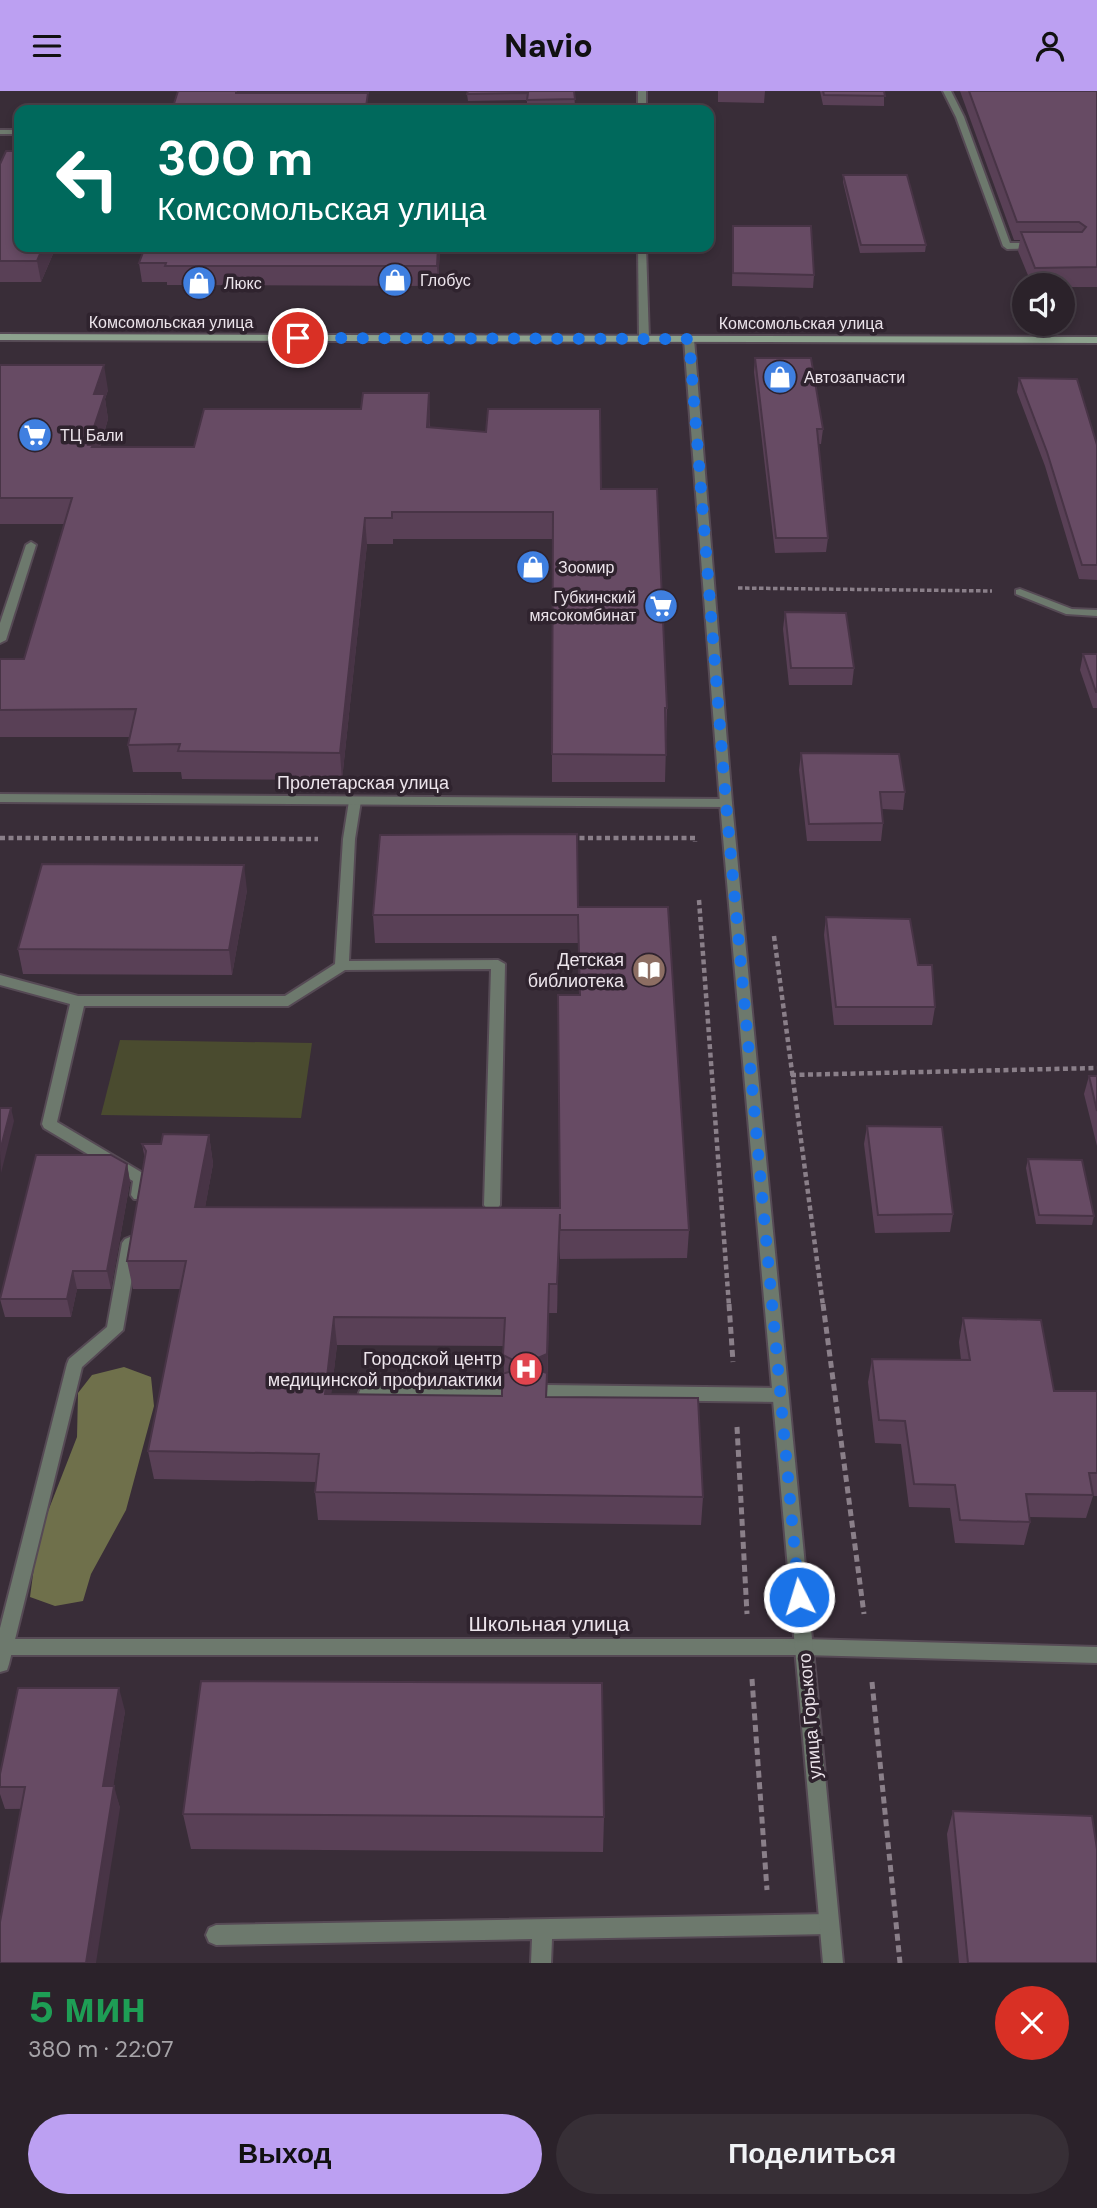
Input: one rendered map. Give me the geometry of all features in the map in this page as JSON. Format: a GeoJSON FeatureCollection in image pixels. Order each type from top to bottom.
{"type":"FeatureCollection","features":[{"type":"Feature","properties":{"kind":"main road","name":"Комсомольская улица"},"geometry":{"type":"LineString","coordinates":[[0,337],[1097,340]]}},
{"type":"Feature","properties":{"kind":"street"},"geometry":{"type":"LineString","coordinates":[[947,91],[960,117],[1007,246],[1049,246]]}},
{"type":"Feature","properties":{"kind":"street"},"geometry":{"type":"LineString","coordinates":[[642,252],[644,339]]}},
{"type":"Feature","properties":{"kind":"street","name":"улица Горького"},"geometry":{"type":"LineString","coordinates":[[689,339],[726,803],[832,1963]]}},
{"type":"Feature","properties":{"kind":"street"},"geometry":{"type":"LineString","coordinates":[[0,640],[31,545]]}},
{"type":"Feature","properties":{"kind":"street"},"geometry":{"type":"LineString","coordinates":[[1020,592],[1070,613],[1097,613]]}},
{"type":"Feature","properties":{"kind":"street","name":"Пролетарская улица"},"geometry":{"type":"LineString","coordinates":[[0,798],[726,803]]}},
{"type":"Feature","properties":{"kind":"street"},"geometry":{"type":"LineString","coordinates":[[342,966],[349,839],[355,801]]}},
{"type":"Feature","properties":{"kind":"street"},"geometry":{"type":"LineString","coordinates":[[0,980],[78,1002],[288,1001],[342,966],[498,964],[492,1205]]}},
{"type":"Feature","properties":{"kind":"street"},"geometry":{"type":"LineString","coordinates":[[1,1653],[75,1364],[115,1330],[141,1179],[49,1124],[78,1002]]}},
{"type":"Feature","properties":{"kind":"street"},"geometry":{"type":"LineString","coordinates":[[547,1392],[780,1395]]}},
{"type":"Feature","properties":{"kind":"street"},"geometry":{"type":"LineString","coordinates":[[367,1393],[503,1393]]}},
{"type":"Feature","properties":{"kind":"street","name":"Школьная улица"},"geometry":{"type":"LineString","coordinates":[[1,1653],[804,1647],[1097,1655]]}},
{"type":"Feature","properties":{"kind":"street"},"geometry":{"type":"LineString","coordinates":[[216,1935],[829,1924]]}},
{"type":"Feature","properties":{"kind":"street"},"geometry":{"type":"LineString","coordinates":[[541,1963],[542,1929]]}},
{"type":"Feature","properties":{"kind":"path"},"geometry":{"type":"LineString","coordinates":[[730,588],[1020,592]]}},
{"type":"Feature","properties":{"kind":"path"},"geometry":{"type":"LineString","coordinates":[[773,925],[869,1649],[900,1963]]}},
{"type":"Feature","properties":{"kind":"path"},"geometry":{"type":"LineString","coordinates":[[791,1075],[1097,1068]]}},
{"type":"Feature","properties":{"kind":"green space"},"geometry":{"type":"Polygon","coordinates":[[[120,1040],[312,1043],[301,1118],[101,1115],[120,1040]]]}},
{"type":"Feature","properties":{"kind":"green space"},"geometry":{"type":"Polygon","coordinates":[[[124,1367],[151,1377],[154,1406],[126,1510],[91,1574],[83,1601],[55,1606],[30,1597],[38,1537],[77,1437],[78,1393],[92,1375],[124,1367]]]}},
{"type":"Feature","properties":{"kind":"building"},"geometry":{"type":"Polygon","coordinates":[[[178,91],[368,93],[366,105],[174,105],[178,91]]]}},
{"type":"Feature","properties":{"kind":"building"},"geometry":{"type":"Polygon","coordinates":[[[468,91],[574,91],[575,99],[527,100],[528,93],[467,94],[468,91]]]}},
{"type":"Feature","properties":{"kind":"building"},"geometry":{"type":"Polygon","coordinates":[[[823,91],[884,91],[885,96],[824,95],[823,91]]]}},
{"type":"Feature","properties":{"kind":"building"},"geometry":{"type":"Polygon","coordinates":[[[969,91],[1097,91],[1097,267],[1035,268],[1021,232],[1082,232],[1086,227],[1079,222],[1017,222],[969,91]]]}},
{"type":"Feature","properties":{"kind":"building"},"geometry":{"type":"Polygon","coordinates":[[[6,151],[14,151],[14,252],[41,252],[37,261],[0,261],[0,164],[6,151]]]}},
{"type":"Feature","properties":{"kind":"building"},"geometry":{"type":"Polygon","coordinates":[[[843,175],[907,175],[926,245],[861,245],[843,175]]]}},
{"type":"Feature","properties":{"kind":"building"},"geometry":{"type":"Polygon","coordinates":[[[733,226],[811,226],[814,275],[733,273],[733,226]]]}},
{"type":"Feature","properties":{"kind":"building"},"geometry":{"type":"Polygon","coordinates":[[[143,252],[438,252],[437,266],[165,266],[166,263],[139,263],[143,252]]]}},
{"type":"Feature","properties":{"kind":"building"},"geometry":{"type":"Polygon","coordinates":[[[755,358],[811,358],[823,429],[817,429],[828,538],[776,538],[755,358]]]}},
{"type":"Feature","properties":{"kind":"building"},"geometry":{"type":"Polygon","coordinates":[[[0,365],[104,365],[94,394],[105,394],[88,445],[93,445],[92,447],[194,447],[204,409],[361,409],[363,393],[429,393],[427,427],[486,432],[488,409],[600,409],[601,489],[657,489],[667,708],[666,755],[552,754],[553,512],[392,512],[392,518],[365,518],[340,753],[178,751],[180,744],[128,745],[136,709],[0,710],[0,659],[24,659],[72,498],[0,498],[0,365]]]}},
{"type":"Feature","properties":{"kind":"building"},"geometry":{"type":"Polygon","coordinates":[[[1019,378],[1077,379],[1097,445],[1097,565],[1082,565],[1047,452],[1019,378]]]}},
{"type":"Feature","properties":{"kind":"building"},"geometry":{"type":"Polygon","coordinates":[[[785,612],[846,613],[854,668],[791,668],[785,612]]]}},
{"type":"Feature","properties":{"kind":"building"},"geometry":{"type":"Polygon","coordinates":[[[1083,654],[1097,654],[1097,692],[1096,692],[1083,654]]]}},
{"type":"Feature","properties":{"kind":"building"},"geometry":{"type":"Polygon","coordinates":[[[801,753],[899,754],[905,792],[880,792],[883,823],[809,824],[801,753]]]}},
{"type":"Feature","properties":{"kind":"building"},"geometry":{"type":"Polygon","coordinates":[[[577,834],[578,907],[668,907],[689,1230],[560,1230],[560,1214],[557,1284],[549,1284],[547,1354],[538,1358],[536,1365],[540,1371],[547,1373],[546,1397],[698,1398],[703,1497],[315,1492],[319,1454],[148,1451],[186,1261],[127,1261],[146,1151],[142,1144],[161,1144],[163,1134],[209,1135],[195,1207],[560,1208],[558,995],[580,995],[578,915],[373,915],[380,835],[577,834]],[[334,1317],[325,1394],[502,1396],[502,1374],[509,1372],[513,1366],[511,1359],[503,1355],[505,1318],[334,1317]]]}},
{"type":"Feature","properties":{"kind":"building"},"geometry":{"type":"Polygon","coordinates":[[[42,864],[244,865],[229,950],[18,949],[42,864]]]}},
{"type":"Feature","properties":{"kind":"building"},"geometry":{"type":"Polygon","coordinates":[[[826,917],[910,919],[918,965],[932,965],[935,1007],[836,1007],[826,917]]]}},
{"type":"Feature","properties":{"kind":"building"},"geometry":{"type":"Polygon","coordinates":[[[1089,1076],[1097,1076],[1097,1111],[1089,1076]]]}},
{"type":"Feature","properties":{"kind":"building"},"geometry":{"type":"Polygon","coordinates":[[[0,1108],[11,1108],[0,1151],[0,1108]]]}},
{"type":"Feature","properties":{"kind":"building"},"geometry":{"type":"Polygon","coordinates":[[[867,1126],[942,1127],[953,1214],[878,1215],[867,1126]]]}},
{"type":"Feature","properties":{"kind":"building"},"geometry":{"type":"Polygon","coordinates":[[[36,1155],[111,1155],[127,1164],[107,1271],[73,1271],[67,1299],[0,1299],[36,1155]]]}},
{"type":"Feature","properties":{"kind":"building"},"geometry":{"type":"Polygon","coordinates":[[[1028,1159],[1082,1160],[1094,1216],[1039,1215],[1028,1159]]]}},
{"type":"Feature","properties":{"kind":"building"},"geometry":{"type":"Polygon","coordinates":[[[963,1318],[1041,1320],[1054,1391],[1097,1391],[1097,1473],[1089,1473],[1093,1495],[1026,1494],[1030,1522],[960,1520],[955,1485],[914,1484],[905,1421],[879,1420],[872,1359],[970,1360],[963,1318]]]}},
{"type":"Feature","properties":{"kind":"building"},"geometry":{"type":"Polygon","coordinates":[[[201,1681],[602,1683],[604,1817],[183,1814],[201,1681]]]}},
{"type":"Feature","properties":{"kind":"building"},"geometry":{"type":"Polygon","coordinates":[[[18,1688],[119,1688],[103,1786],[114,1786],[86,1963],[0,1963],[0,1922],[25,1787],[0,1787],[0,1774],[18,1688]]]}},
{"type":"Feature","properties":{"kind":"building"},"geometry":{"type":"Polygon","coordinates":[[[953,1811],[1092,1816],[1097,1849],[1097,1963],[968,1963],[953,1811]]]}},
{"type":"Feature","properties":{"kind":"place","name":"Глобус"},"geometry":{"type":"Point","coordinates":[395,280]}},
{"type":"Feature","properties":{"kind":"place","name":"Люкс"},"geometry":{"type":"Point","coordinates":[199,283]}},
{"type":"Feature","properties":{"kind":"place","name":"Автозапчасти"},"geometry":{"type":"Point","coordinates":[780,377]}},
{"type":"Feature","properties":{"kind":"place","name":"ТЦ Бали"},"geometry":{"type":"Point","coordinates":[35,435]}},
{"type":"Feature","properties":{"kind":"place","name":"Зоомир"},"geometry":{"type":"Point","coordinates":[533,567]}},
{"type":"Feature","properties":{"kind":"place","name":"Губкинский мясокомбинат"},"geometry":{"type":"Point","coordinates":[661,606]}},
{"type":"Feature","properties":{"kind":"place","name":"Детская библиотека"},"geometry":{"type":"Point","coordinates":[649,970]}},
{"type":"Feature","properties":{"kind":"place","name":"Городской центр медицинской профилактики"},"geometry":{"type":"Point","coordinates":[526,1369]}},
{"type":"Feature","properties":{"kind":"route"},"geometry":{"type":"LineString","coordinates":[[298,338],[689,339],[726,803],[799,1597]]}}]}
